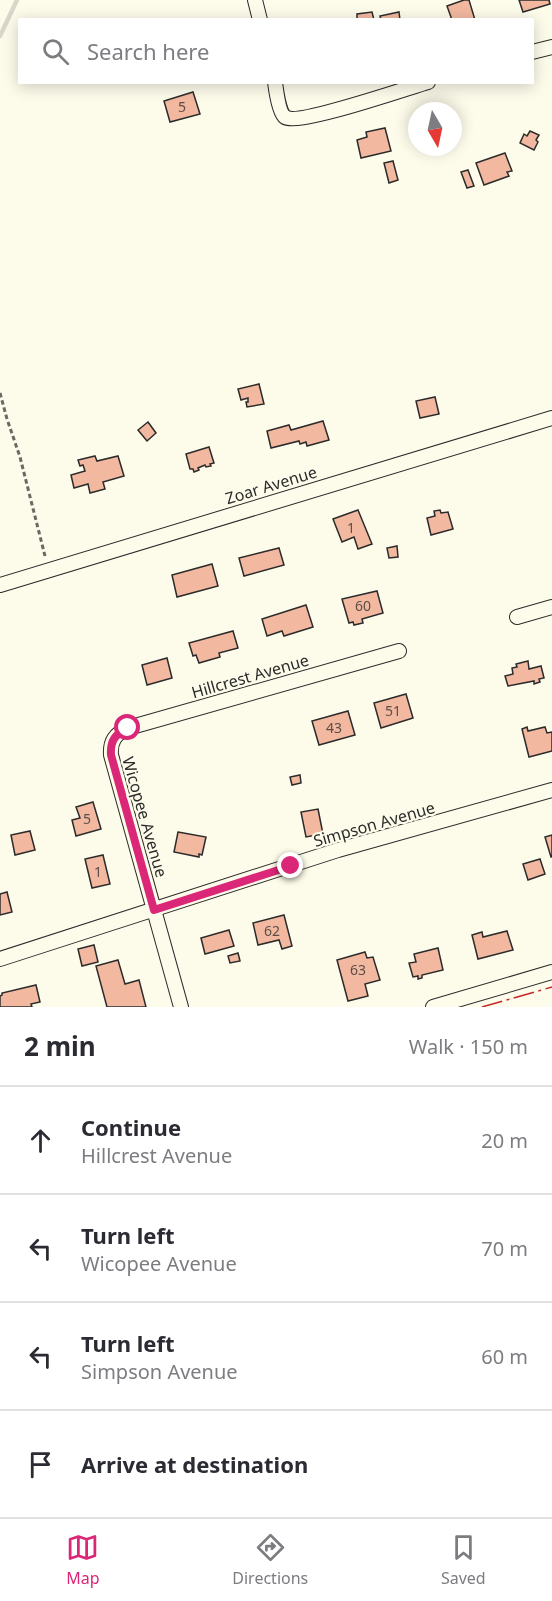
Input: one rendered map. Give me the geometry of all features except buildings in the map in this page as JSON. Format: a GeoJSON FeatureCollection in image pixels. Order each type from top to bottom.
{"type":"FeatureCollection","features":[{"type":"Feature","properties":{"kind":"street"},"geometry":{"type":"LineString","coordinates":[[255,0],[260,18]]}},
{"type":"Feature","properties":{"kind":"street"},"geometry":{"type":"LineString","coordinates":[[534,52],[552,47]]}},
{"type":"Feature","properties":{"kind":"street"},"geometry":{"type":"LineString","coordinates":[[275,84],[282,113],[290,119],[315,116],[421,84]]}},
{"type":"Feature","properties":{"kind":"street","name":"Zoar Avenue"},"geometry":{"type":"LineString","coordinates":[[0,585],[552,418]]}},
{"type":"Feature","properties":{"kind":"street"},"geometry":{"type":"LineString","coordinates":[[517,617],[552,607]]}},
{"type":"Feature","properties":{"kind":"street","name":"Hillcrest Avenue"},"geometry":{"type":"LineString","coordinates":[[113,739],[128,728],[399,651]]}},
{"type":"Feature","properties":{"kind":"street","name":"Wicopee Avenue"},"geometry":{"type":"LineString","coordinates":[[113,739],[110,747],[111,755],[182,1007]]}},
{"type":"Feature","properties":{"kind":"street","name":"Simpson Avenue"},"geometry":{"type":"LineString","coordinates":[[0,959],[338,850],[552,790]]}},
{"type":"Feature","properties":{"kind":"street"},"geometry":{"type":"LineString","coordinates":[[433,1007],[552,972]]}},
{"type":"Feature","properties":{"kind":"path"},"geometry":{"type":"LineString","coordinates":[[0,393],[20,457],[41,543],[51,569]]}},
{"type":"Feature","properties":{"kind":"waterway"},"geometry":{"type":"LineString","coordinates":[[0,36],[17,0]]}},
{"type":"Feature","properties":{"kind":"power"},"geometry":{"type":"LineString","coordinates":[[482,1007],[552,987]]}},
{"type":"Feature","properties":{"kind":"route"},"geometry":{"type":"LineString","coordinates":[[128,728],[113,739],[110,747],[111,755],[154,910],[291,866]]}}]}
